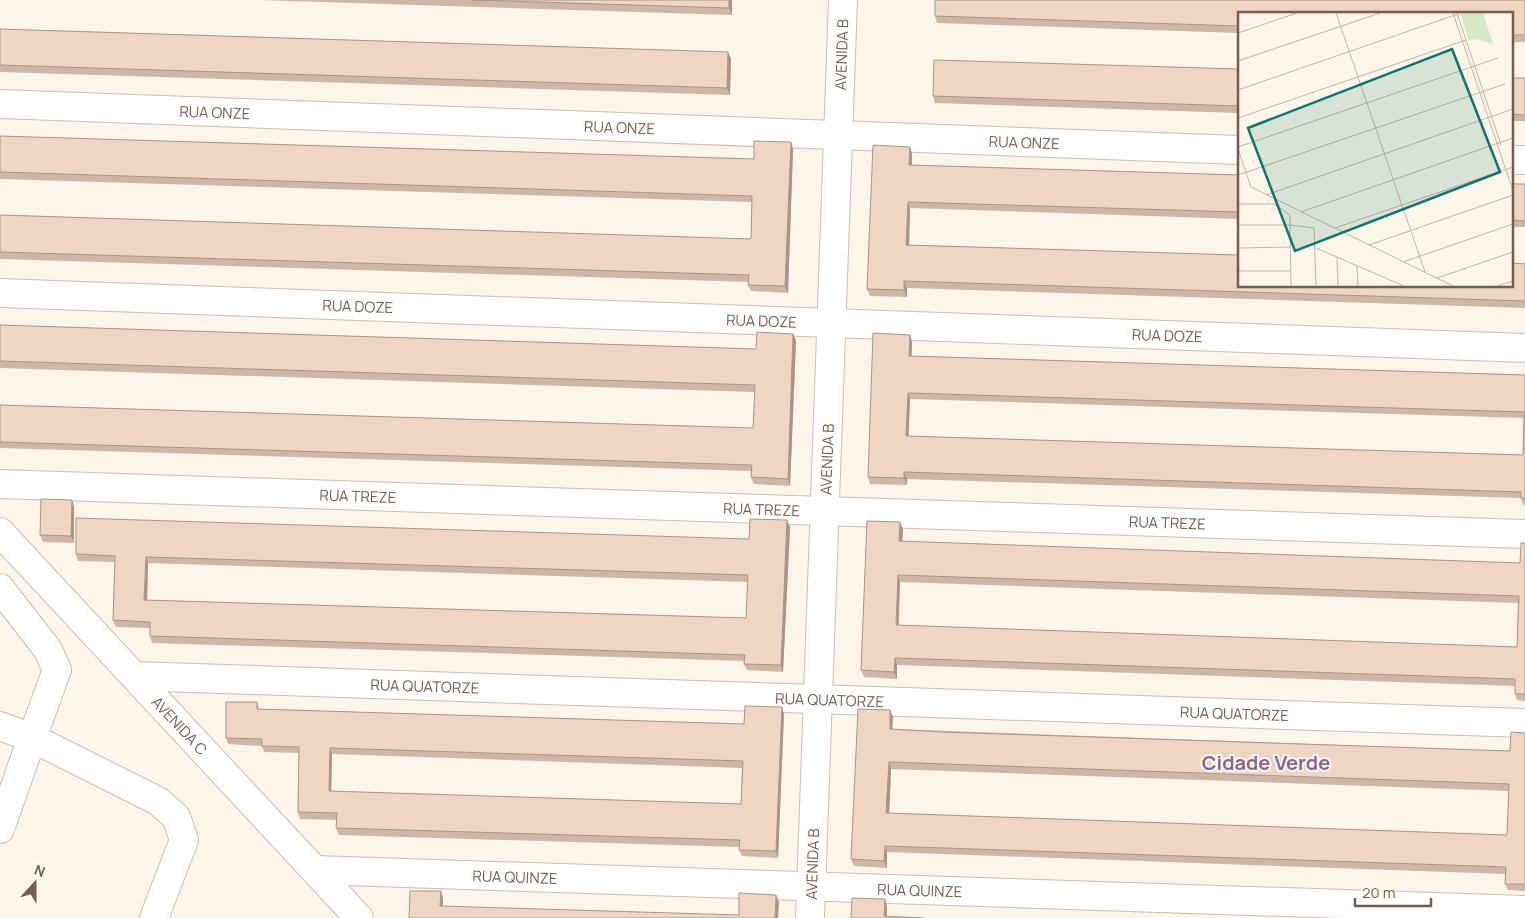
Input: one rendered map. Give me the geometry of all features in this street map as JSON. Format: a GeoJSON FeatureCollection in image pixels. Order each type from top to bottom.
{"type":"FeatureCollection","features":[{"type":"Feature","properties":{"kind":"street","name":"AVENIDA B"},"geometry":{"type":"LineString","coordinates":[[810,918],[843,0]]}},
{"type":"Feature","properties":{"kind":"street","name":"RUA ONZE"},"geometry":{"type":"LineString","coordinates":[[0,104],[1238,150]]}},
{"type":"Feature","properties":{"kind":"street"},"geometry":{"type":"LineString","coordinates":[[1512,160],[1525,160]]}},
{"type":"Feature","properties":{"kind":"street","name":"RUA DOZE"},"geometry":{"type":"LineString","coordinates":[[0,293],[1525,348]]}},
{"type":"Feature","properties":{"kind":"street","name":"RUA TREZE"},"geometry":{"type":"LineString","coordinates":[[0,484],[1525,534]]}},
{"type":"Feature","properties":{"kind":"street","name":"AVENIDA C"},"geometry":{"type":"LineString","coordinates":[[0,532],[359,918]]}},
{"type":"Feature","properties":{"kind":"street"},"geometry":{"type":"LineString","coordinates":[[0,588],[48,650],[57,670],[0,829]]}},
{"type":"Feature","properties":{"kind":"street","name":"RUA QUATORZE"},"geometry":{"type":"LineString","coordinates":[[134,676],[1525,722]]}},
{"type":"Feature","properties":{"kind":"street"},"geometry":{"type":"LineString","coordinates":[[0,726],[32,738],[158,801],[176,817],[184,840],[154,918]]}},
{"type":"Feature","properties":{"kind":"street","name":"RUA QUINZE"},"geometry":{"type":"LineString","coordinates":[[315,870],[1525,910]]}},
{"type":"Feature","properties":{"kind":"building"},"geometry":{"type":"Polygon","coordinates":[[[472,0],[729,0],[729,8],[472,0]]]}},
{"type":"Feature","properties":{"kind":"building"},"geometry":{"type":"Polygon","coordinates":[[[935,0],[1525,0],[1525,35],[1512,35],[1512,12],[1238,12],[1238,26],[935,16],[935,0]]]}},
{"type":"Feature","properties":{"kind":"building"},"geometry":{"type":"Polygon","coordinates":[[[0,29],[728,52],[727,88],[0,65],[0,29]]]}},
{"type":"Feature","properties":{"kind":"building"},"geometry":{"type":"Polygon","coordinates":[[[934,60],[1238,69],[1238,106],[933,96],[934,60]]]}},
{"type":"Feature","properties":{"kind":"building"},"geometry":{"type":"Polygon","coordinates":[[[1512,78],[1525,78],[1525,115],[1512,114],[1512,78]]]}},
{"type":"Feature","properties":{"kind":"building"},"geometry":{"type":"Polygon","coordinates":[[[0,136],[754,159],[754,141],[791,142],[785,286],[748,285],[749,275],[0,252],[0,215],[751,239],[752,196],[0,172],[0,136]]]}},
{"type":"Feature","properties":{"kind":"building"},"geometry":{"type":"Polygon","coordinates":[[[873,145],[910,147],[909,165],[1238,175],[1238,212],[908,202],[906,245],[1238,255],[1238,288],[1512,288],[1512,263],[1525,264],[1525,301],[904,281],[904,290],[867,289],[873,145]]]}},
{"type":"Feature","properties":{"kind":"building"},"geometry":{"type":"Polygon","coordinates":[[[1512,184],[1525,184],[1525,221],[1512,220],[1512,184]]]}},
{"type":"Feature","properties":{"kind":"building"},"geometry":{"type":"Polygon","coordinates":[[[0,325],[756,349],[757,332],[793,334],[788,479],[751,477],[752,465],[0,442],[0,405],[753,428],[755,385],[0,361],[0,325]]]}},
{"type":"Feature","properties":{"kind":"building"},"geometry":{"type":"Polygon","coordinates":[[[873,333],[910,335],[909,356],[1525,375],[1525,498],[1521,498],[1521,492],[904,472],[904,478],[868,477],[873,333]],[[908,393],[906,436],[1523,455],[1524,412],[908,393]]]}},
{"type":"Feature","properties":{"kind":"building"},"geometry":{"type":"Polygon","coordinates":[[[41,499],[72,500],[71,536],[40,535],[41,499]]]}},
{"type":"Feature","properties":{"kind":"building"},"geometry":{"type":"Polygon","coordinates":[[[76,518],[749,539],[750,519],[787,520],[781,665],[744,664],[745,655],[150,636],[150,622],[113,620],[115,556],[76,554],[76,518]],[[146,557],[144,600],[746,618],[748,575],[146,557]]]}},
{"type":"Feature","properties":{"kind":"building"},"geometry":{"type":"Polygon","coordinates":[[[867,521],[900,522],[899,541],[1520,563],[1521,543],[1525,543],[1525,694],[1515,694],[1515,679],[895,658],[894,672],[861,670],[867,521]],[[898,575],[896,625],[1517,647],[1519,596],[898,575]]]}},
{"type":"Feature","properties":{"kind":"building"},"geometry":{"type":"Polygon","coordinates":[[[226,702],[257,702],[257,709],[744,724],[745,706],[782,707],[776,851],[739,850],[740,840],[336,828],[337,813],[298,812],[299,747],[262,746],[262,739],[226,738],[226,702]],[[330,748],[329,791],[741,804],[743,761],[330,748]]]}},
{"type":"Feature","properties":{"kind":"building"},"geometry":{"type":"Polygon","coordinates":[[[858,709],[890,710],[890,729],[942,732],[1510,751],[1511,732],[1525,733],[1525,884],[1505,884],[1506,867],[885,846],[884,861],[851,859],[858,709]],[[889,762],[886,813],[1507,835],[1509,784],[889,762]]]}},
{"type":"Feature","properties":{"kind":"building"},"geometry":{"type":"Polygon","coordinates":[[[410,891],[441,891],[440,906],[739,915],[739,893],[776,895],[775,918],[409,918],[410,891]]]}},
{"type":"Feature","properties":{"kind":"building"},"geometry":{"type":"Polygon","coordinates":[[[852,898],[885,899],[884,916],[924,918],[851,918],[852,898]]]}},
{"type":"Feature","properties":{"kind":"district","name":"Cidade Verde"},"geometry":{"type":"Point","coordinates":[1266,762]}}]}
